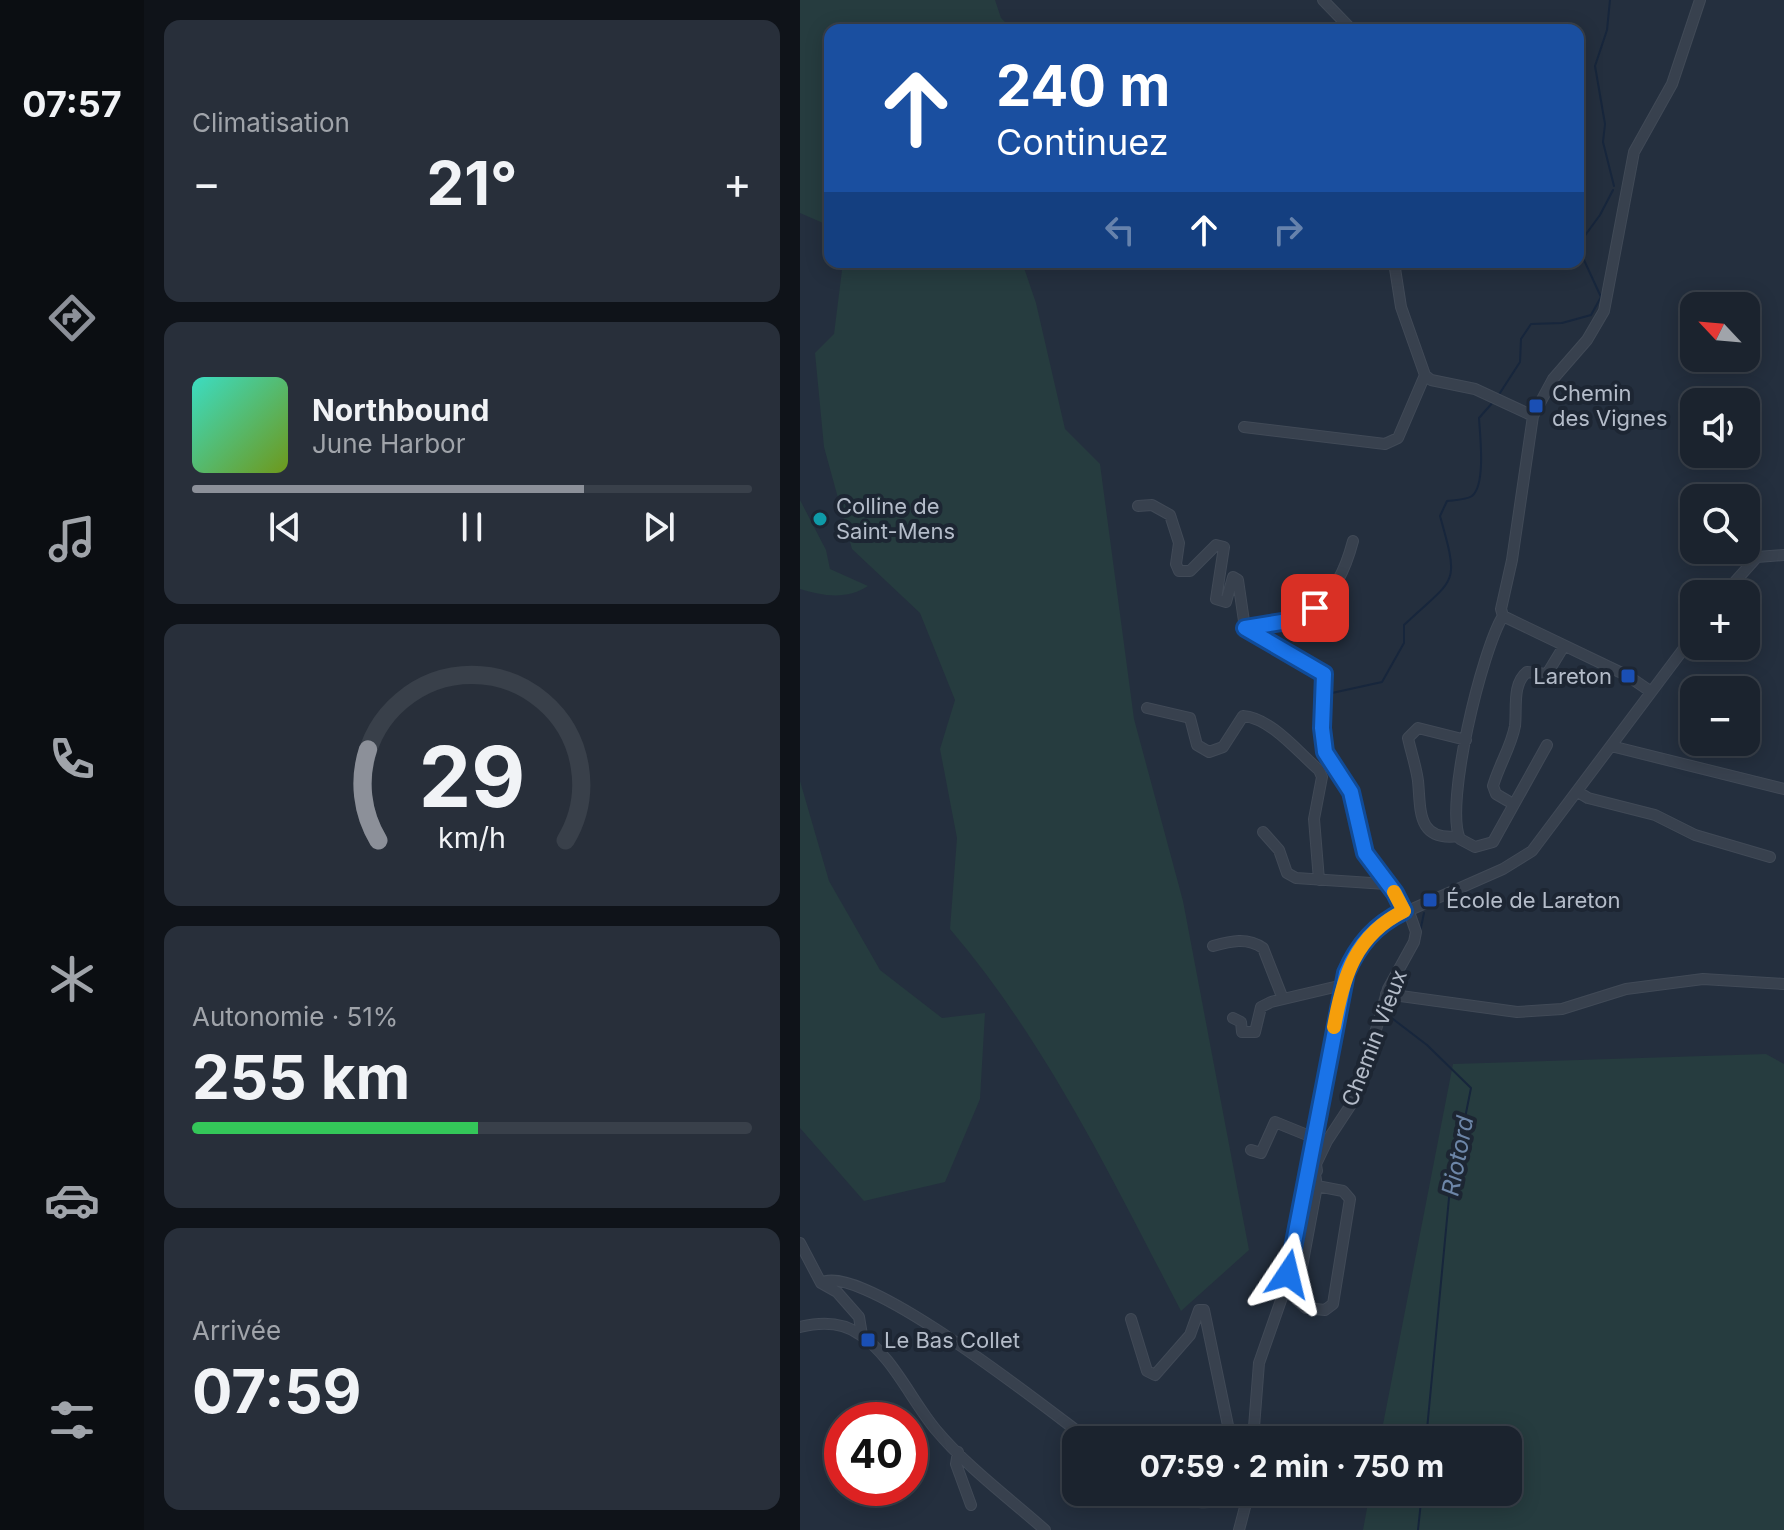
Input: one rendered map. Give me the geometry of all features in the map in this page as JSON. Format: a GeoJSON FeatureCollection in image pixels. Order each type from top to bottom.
{"type":"FeatureCollection","features":[{"type":"Feature","properties":{"kind":"street"},"geometry":{"type":"LineString","coordinates":[[1323,0],[1346,24]]}},
{"type":"Feature","properties":{"kind":"street"},"geometry":{"type":"LineString","coordinates":[[1459,836],[1455,804],[1466,740],[1494,635],[1503,616],[1501,609],[1512,560],[1533,416],[1553,379],[1587,340],[1604,311],[1634,152],[1672,84],[1700,0]]}},
{"type":"Feature","properties":{"kind":"street"},"geometry":{"type":"LineString","coordinates":[[1244,427],[1390,444],[1398,438],[1425,375],[1401,307],[1395,268]]}},
{"type":"Feature","properties":{"kind":"street"},"geometry":{"type":"LineString","coordinates":[[1425,375],[1495,399],[1533,416]]}},
{"type":"Feature","properties":{"kind":"street"},"geometry":{"type":"LineString","coordinates":[[1138,506],[1152,505],[1170,515],[1179,543],[1176,564],[1179,571],[1190,571],[1216,545],[1224,547],[1216,599],[1226,602],[1230,581],[1233,577],[1238,580],[1245,628]]}},
{"type":"Feature","properties":{"kind":"street"},"geometry":{"type":"LineString","coordinates":[[1245,628],[1288,621],[1315,608],[1340,580],[1353,541]]}},
{"type":"Feature","properties":{"kind":"street"},"geometry":{"type":"LineString","coordinates":[[1736,580],[1757,557],[1784,555]]}},
{"type":"Feature","properties":{"kind":"street"},"geometry":{"type":"LineString","coordinates":[[1503,616],[1651,689]]}},
{"type":"Feature","properties":{"kind":"street"},"geometry":{"type":"LineString","coordinates":[[1245,628],[1324,674],[1322,728],[1325,752],[1329,762],[1347,782],[1365,853],[1406,910]]}},
{"type":"Feature","properties":{"kind":"street"},"geometry":{"type":"LineString","coordinates":[[1508,801],[1496,794],[1493,786],[1511,739],[1515,698],[1522,676],[1527,672],[1547,674],[1564,646]]}},
{"type":"Feature","properties":{"kind":"street"},"geometry":{"type":"LineString","coordinates":[[1254,1426],[1259,1363],[1286,1286],[1311,1168],[1312,1137],[1335,1018],[1351,962],[1375,928],[1406,910],[1526,856],[1578,792],[1680,652]]}},
{"type":"Feature","properties":{"kind":"street"},"geometry":{"type":"LineString","coordinates":[[1611,746],[1634,718],[1651,689]]}},
{"type":"Feature","properties":{"kind":"street"},"geometry":{"type":"LineString","coordinates":[[1147,708],[1190,718],[1197,745],[1209,752],[1223,747],[1237,720],[1252,716],[1278,732],[1319,770],[1322,777],[1314,819],[1319,880]]}},
{"type":"Feature","properties":{"kind":"street"},"geometry":{"type":"LineString","coordinates":[[1466,740],[1418,728],[1408,738],[1417,775],[1419,815],[1432,830],[1443,836],[1459,836],[1475,847],[1493,842],[1547,745]]}},
{"type":"Feature","properties":{"kind":"street"},"geometry":{"type":"LineString","coordinates":[[1611,746],[1784,789]]}},
{"type":"Feature","properties":{"kind":"street"},"geometry":{"type":"LineString","coordinates":[[1578,792],[1588,798],[1667,819],[1695,835],[1770,857]]}},
{"type":"Feature","properties":{"kind":"street"},"geometry":{"type":"LineString","coordinates":[[1263,832],[1279,850],[1287,873],[1319,880],[1386,884]]}},
{"type":"Feature","properties":{"kind":"street","name":"Chemin Vieux"},"geometry":{"type":"LineString","coordinates":[[1311,1168],[1362,1084],[1390,995],[1416,932],[1406,910]]}},
{"type":"Feature","properties":{"kind":"street"},"geometry":{"type":"LineString","coordinates":[[1213,946],[1231,941],[1258,944],[1263,948],[1283,999]]}},
{"type":"Feature","properties":{"kind":"street"},"geometry":{"type":"LineString","coordinates":[[1390,995],[1517,1012],[1562,1009],[1626,989],[1703,979],[1784,984]]}},
{"type":"Feature","properties":{"kind":"street"},"geometry":{"type":"LineString","coordinates":[[1233,1018],[1241,1022],[1242,1032],[1255,1032],[1261,1007],[1343,985]]}},
{"type":"Feature","properties":{"kind":"street"},"geometry":{"type":"LineString","coordinates":[[1251,1150],[1261,1153],[1275,1122],[1312,1137]]}},
{"type":"Feature","properties":{"kind":"street"},"geometry":{"type":"LineString","coordinates":[[1311,1168],[1317,1186],[1296,1299],[1306,1308],[1325,1310],[1333,1304],[1350,1199],[1343,1191],[1317,1186]]}},
{"type":"Feature","properties":{"kind":"street"},"geometry":{"type":"LineString","coordinates":[[800,1243],[821,1283],[837,1292],[859,1317],[862,1335]]}},
{"type":"Feature","properties":{"kind":"street"},"geometry":{"type":"LineString","coordinates":[[821,1283],[829,1279],[853,1285],[937,1327],[1070,1426]]}},
{"type":"Feature","properties":{"kind":"street"},"geometry":{"type":"LineString","coordinates":[[1131,1319],[1147,1371],[1155,1375],[1190,1335],[1199,1310],[1204,1310],[1228,1426]]}},
{"type":"Feature","properties":{"kind":"street"},"geometry":{"type":"LineString","coordinates":[[800,1327],[827,1323],[862,1335],[881,1354],[935,1429],[1045,1530]]}},
{"type":"Feature","properties":{"kind":"street"},"geometry":{"type":"LineString","coordinates":[[958,1452],[956,1464],[971,1505]]}},
{"type":"Feature","properties":{"kind":"street"},"geometry":{"type":"LineString","coordinates":[[1239,1530],[1245,1506]]}},
{"type":"Feature","properties":{"kind":"green space"},"geometry":{"type":"Polygon","coordinates":[[[800,0],[995,0],[1001,18],[1007,24],[824,24],[824,223],[800,213],[800,0]]]}},
{"type":"Feature","properties":{"kind":"green space"},"geometry":{"type":"Polygon","coordinates":[[[842,268],[1024,268],[1036,303],[1065,429],[1100,464],[1134,719],[1183,901],[1249,1250],[1181,1311],[1048,1065],[985,973],[950,929],[957,838],[940,749],[955,700],[920,613],[852,549],[824,447],[815,353],[834,334],[842,268]]]}},
{"type":"Feature","properties":{"kind":"green space"},"geometry":{"type":"Polygon","coordinates":[[[800,500],[826,550],[830,569],[868,586],[852,593],[835,595],[800,589],[800,500]]]}},
{"type":"Feature","properties":{"kind":"green space"},"geometry":{"type":"Polygon","coordinates":[[[800,781],[829,881],[880,970],[942,1018],[985,1013],[980,1099],[945,1182],[864,1201],[800,1128],[800,781]]]}},
{"type":"Feature","properties":{"kind":"green space"},"geometry":{"type":"Polygon","coordinates":[[[1766,1054],[1784,1064],[1784,1530],[1363,1530],[1367,1506],[1522,1506],[1522,1426],[1383,1426],[1453,1064],[1766,1054]]]}},
{"type":"Feature","properties":{"kind":"waterway","name":"Riotord"},"geometry":{"type":"LineString","coordinates":[[1610,0],[1607,30],[1595,66],[1605,124],[1603,142],[1614,186]]}},
{"type":"Feature","properties":{"kind":"waterway","name":"Riotord"},"geometry":{"type":"LineString","coordinates":[[1584,237],[1613,190]]}},
{"type":"Feature","properties":{"kind":"waterway","name":"Riotord"},"geometry":{"type":"LineString","coordinates":[[1498,396],[1520,362],[1521,339],[1531,324],[1562,323],[1591,315],[1601,297],[1584,260]]}},
{"type":"Feature","properties":{"kind":"waterway","name":"Riotord"},"geometry":{"type":"LineString","coordinates":[[1328,703],[1332,693],[1382,682],[1404,643],[1404,625],[1444,588],[1449,579],[1450,556],[1440,516],[1447,501],[1470,497],[1476,490],[1481,459],[1479,418],[1494,401]]}},
{"type":"Feature","properties":{"kind":"waterway","name":"Riotord"},"geometry":{"type":"LineString","coordinates":[[1328,709],[1332,748],[1357,799]]}},
{"type":"Feature","properties":{"kind":"waterway","name":"Riotord"},"geometry":{"type":"LineString","coordinates":[[1396,887],[1405,897]]}},
{"type":"Feature","properties":{"kind":"waterway","name":"Riotord"},"geometry":{"type":"LineString","coordinates":[[1420,932],[1424,913]]}},
{"type":"Feature","properties":{"kind":"waterway","name":"Riotord"},"geometry":{"type":"LineString","coordinates":[[1391,1000],[1389,1016],[1427,1045],[1471,1088],[1449,1198],[1427,1426]]}},
{"type":"Feature","properties":{"kind":"waterway","name":"Riotord"},"geometry":{"type":"LineString","coordinates":[[1418,1530],[1421,1506]]}},
{"type":"Feature","properties":{"kind":"slow traffic"},"geometry":{"type":"LineString","coordinates":[[1334,1027],[1346,973],[1358,949],[1375,928],[1404,911],[1394,892]]}},
{"type":"Feature","properties":{"kind":"place","name":"Chemin des Vignes"},"geometry":{"type":"Point","coordinates":[1536,406]}},
{"type":"Feature","properties":{"kind":"place","name":"Colline de Saint-Mens"},"geometry":{"type":"Point","coordinates":[820,519]}},
{"type":"Feature","properties":{"kind":"place","name":"Lareton"},"geometry":{"type":"Point","coordinates":[1628,676]}},
{"type":"Feature","properties":{"kind":"place","name":"École de Lareton"},"geometry":{"type":"Point","coordinates":[1430,900]}},
{"type":"Feature","properties":{"kind":"place","name":"Le Bas Collet"},"geometry":{"type":"Point","coordinates":[868,1340]}},
{"type":"Feature","properties":{"kind":"route"},"geometry":{"type":"LineString","coordinates":[[1288,1274],[1346,973],[1358,949],[1375,928],[1404,911],[1395,893],[1365,853],[1351,792],[1325,752],[1322,728],[1324,674],[1314,665],[1245,628],[1288,621],[1315,608]]}}]}
